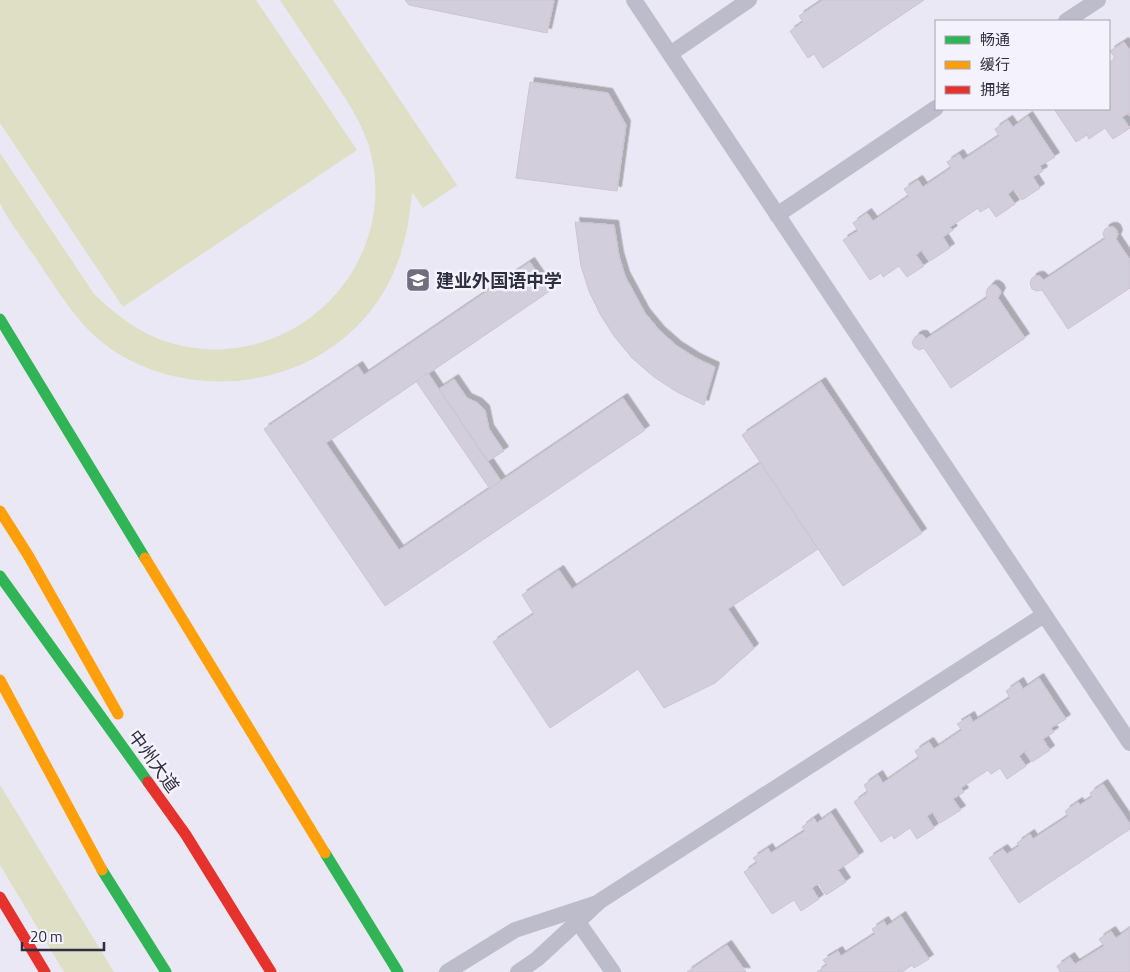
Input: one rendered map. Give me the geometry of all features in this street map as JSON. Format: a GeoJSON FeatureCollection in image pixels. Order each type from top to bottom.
{"type":"FeatureCollection","features":[{"type":"Feature","properties":{"kind":"main road"},"geometry":{"type":"LineString","coordinates":[[0,319],[398,972]]}},
{"type":"Feature","properties":{"kind":"main road"},"geometry":{"type":"LineString","coordinates":[[0,510],[124,725]]}},
{"type":"Feature","properties":{"kind":"main road","name":"中州大道"},"geometry":{"type":"LineString","coordinates":[[0,576],[186,835],[271,972]]}},
{"type":"Feature","properties":{"kind":"main road"},"geometry":{"type":"LineString","coordinates":[[0,680],[101,868]]}},
{"type":"Feature","properties":{"kind":"main road"},"geometry":{"type":"LineString","coordinates":[[134,742],[186,835]]}},
{"type":"Feature","properties":{"kind":"main road"},"geometry":{"type":"LineString","coordinates":[[26,754],[101,868],[166,972]]}},
{"type":"Feature","properties":{"kind":"main road"},"geometry":{"type":"LineString","coordinates":[[0,896],[45,972]]}},
{"type":"Feature","properties":{"kind":"lane"},"geometry":{"type":"LineString","coordinates":[[634,0],[1130,744]]}},
{"type":"Feature","properties":{"kind":"lane"},"geometry":{"type":"LineString","coordinates":[[670,54],[749,0]]}},
{"type":"Feature","properties":{"kind":"lane"},"geometry":{"type":"LineString","coordinates":[[1068,20],[1098,0]]}},
{"type":"Feature","properties":{"kind":"lane"},"geometry":{"type":"LineString","coordinates":[[777,215],[935,109]]}},
{"type":"Feature","properties":{"kind":"lane"},"geometry":{"type":"LineString","coordinates":[[518,972],[537,959],[600,901],[1044,615]]}},
{"type":"Feature","properties":{"kind":"lane"},"geometry":{"type":"LineString","coordinates":[[447,972],[515,930],[600,901]]}},
{"type":"Feature","properties":{"kind":"lane"},"geometry":{"type":"LineString","coordinates":[[578,922],[613,972]]}},
{"type":"Feature","properties":{"kind":"green space"},"geometry":{"type":"Polygon","coordinates":[[[0,0],[256,0],[357,150],[123,307],[0,123],[0,0]]]}},
{"type":"Feature","properties":{"kind":"green space"},"geometry":{"type":"Polygon","coordinates":[[[280,0],[333,0],[457,185],[423,208],[412,192],[404,244],[390,281],[359,324],[331,348],[298,366],[262,377],[225,381],[188,379],[151,370],[117,353],[94,336],[61,295],[2,207],[0,202],[0,153],[94,294],[137,328],[174,344],[188,347],[227,349],[265,341],[299,326],[328,303],[351,274],[367,240],[375,203],[373,163],[366,138],[355,115],[280,0]]]}},
{"type":"Feature","properties":{"kind":"green space"},"geometry":{"type":"Polygon","coordinates":[[[0,785],[114,972],[64,972],[0,865],[0,785]]]}},
{"type":"Feature","properties":{"kind":"building"},"geometry":{"type":"Polygon","coordinates":[[[405,0],[554,1],[547,33],[409,5],[405,0]]]}},
{"type":"Feature","properties":{"kind":"building"},"geometry":{"type":"Polygon","coordinates":[[[823,0],[924,0],[823,68],[814,54],[808,58],[790,31],[803,22],[799,16],[823,0]]]}},
{"type":"Feature","properties":{"kind":"building"},"geometry":{"type":"Polygon","coordinates":[[[1124,42],[1130,48],[1130,115],[1129,113],[1122,117],[1130,128],[1113,139],[1105,128],[1089,139],[1087,135],[1076,142],[1055,110],[1110,110],[1110,62],[1115,58],[1110,51],[1124,42]]]}},
{"type":"Feature","properties":{"kind":"building"},"geometry":{"type":"Polygon","coordinates":[[[530,82],[608,93],[626,125],[617,191],[516,178],[530,82]]]}},
{"type":"Feature","properties":{"kind":"building"},"geometry":{"type":"Polygon","coordinates":[[[1028,116],[1055,157],[1040,166],[1043,171],[1033,177],[1040,188],[1022,200],[1014,189],[1008,194],[1015,204],[996,217],[989,207],[980,212],[978,208],[950,227],[953,230],[943,237],[950,248],[930,261],[922,250],[916,255],[924,266],[907,277],[899,266],[883,277],[881,273],[870,280],[843,240],[858,231],[853,223],[867,213],[873,221],[909,196],[904,189],[918,180],[923,187],[951,168],[947,162],[959,154],[963,160],[999,136],[995,129],[1008,120],[1013,127],[1028,116]]]}},
{"type":"Feature","properties":{"kind":"building"},"geometry":{"type":"Polygon","coordinates":[[[575,222],[614,225],[619,256],[625,276],[645,313],[660,331],[677,346],[715,367],[704,405],[677,392],[654,377],[632,358],[614,336],[600,314],[589,291],[581,266],[575,222]]]}},
{"type":"Feature","properties":{"kind":"building"},"geometry":{"type":"Polygon","coordinates":[[[1109,227],[1116,229],[1118,234],[1116,239],[1130,260],[1130,288],[1068,329],[1042,290],[1032,289],[1030,283],[1032,278],[1040,276],[1044,280],[1105,239],[1103,234],[1105,229],[1109,227]]]}},
{"type":"Feature","properties":{"kind":"building"},"geometry":{"type":"Polygon","coordinates":[[[530,262],[550,291],[326,443],[399,550],[623,398],[645,430],[385,606],[264,429],[358,366],[364,375],[530,262]]]}},
{"type":"Feature","properties":{"kind":"building"},"geometry":{"type":"Polygon","coordinates":[[[991,285],[999,288],[1001,292],[998,298],[1025,338],[951,388],[924,348],[919,350],[914,347],[912,342],[918,335],[923,335],[926,339],[987,298],[986,293],[991,285]]]}},
{"type":"Feature","properties":{"kind":"building"},"geometry":{"type":"Polygon","coordinates":[[[428,373],[501,481],[490,489],[416,381],[428,373]]]}},
{"type":"Feature","properties":{"kind":"building"},"geometry":{"type":"Polygon","coordinates":[[[454,379],[467,398],[478,403],[485,410],[489,429],[504,451],[488,461],[439,389],[454,379]]]}},
{"type":"Feature","properties":{"kind":"building"},"geometry":{"type":"Polygon","coordinates":[[[821,382],[922,533],[843,586],[742,435],[821,382]]]}},
{"type":"Feature","properties":{"kind":"building"},"geometry":{"type":"Polygon","coordinates":[[[761,463],[818,549],[728,609],[754,648],[715,683],[664,708],[638,669],[550,728],[493,642],[534,614],[522,595],[559,570],[572,589],[761,463]]]}},
{"type":"Feature","properties":{"kind":"building"},"geometry":{"type":"Polygon","coordinates":[[[1039,678],[1066,719],[1051,728],[1054,732],[1043,739],[1050,750],[1032,762],[1025,751],[1019,756],[1026,766],[1007,779],[1000,768],[991,774],[988,770],[961,788],[964,792],[953,799],[961,810],[940,823],[933,812],[927,816],[934,828],[917,839],[910,828],[894,839],[892,835],[881,842],[854,802],[868,792],[864,785],[878,775],[883,783],[919,758],[915,751],[929,742],[934,749],[962,730],[957,724],[970,716],[973,722],[1010,698],[1006,691],[1019,682],[1023,689],[1039,678]]]}},
{"type":"Feature","properties":{"kind":"building"},"geometry":{"type":"Polygon","coordinates":[[[1103,784],[1130,824],[1130,829],[1019,903],[989,858],[1003,849],[1007,854],[1019,846],[1017,843],[1030,834],[1033,839],[1068,816],[1065,811],[1078,802],[1080,805],[1092,797],[1090,793],[1103,784]]]}},
{"type":"Feature","properties":{"kind":"building"},"geometry":{"type":"Polygon","coordinates":[[[831,813],[859,856],[838,870],[846,882],[826,895],[819,883],[812,888],[819,899],[801,911],[794,900],[772,914],[744,872],[757,863],[753,858],[768,848],[771,853],[805,831],[802,827],[814,818],[817,823],[831,813]]]}},
{"type":"Feature","properties":{"kind":"building"},"geometry":{"type":"Polygon","coordinates":[[[901,916],[929,959],[914,968],[912,965],[902,972],[817,972],[827,965],[823,960],[838,951],[841,956],[875,934],[872,929],[884,921],[887,926],[901,916]]]}},
{"type":"Feature","properties":{"kind":"building"},"geometry":{"type":"Polygon","coordinates":[[[1130,928],[1130,972],[1060,972],[1057,966],[1070,957],[1075,964],[1104,946],[1099,939],[1111,931],[1116,938],[1130,928]]]}},
{"type":"Feature","properties":{"kind":"building"},"geometry":{"type":"Polygon","coordinates":[[[727,945],[746,972],[687,972],[727,945]]]}},
{"type":"Feature","properties":{"kind":"traffic: fast"},"geometry":{"type":"LineString","coordinates":[[0,319],[145,558]]}},
{"type":"Feature","properties":{"kind":"traffic: fast"},"geometry":{"type":"LineString","coordinates":[[0,576],[148,782]]}},
{"type":"Feature","properties":{"kind":"traffic: fast"},"geometry":{"type":"LineString","coordinates":[[325,853],[398,972]]}},
{"type":"Feature","properties":{"kind":"traffic: fast"},"geometry":{"type":"LineString","coordinates":[[102,870],[166,972]]}},
{"type":"Feature","properties":{"kind":"traffic: slow"},"geometry":{"type":"LineString","coordinates":[[0,511],[28,555],[118,714]]}},
{"type":"Feature","properties":{"kind":"traffic: slow"},"geometry":{"type":"LineString","coordinates":[[145,558],[325,853]]}},
{"type":"Feature","properties":{"kind":"traffic: slow"},"geometry":{"type":"LineString","coordinates":[[0,680],[102,870]]}},
{"type":"Feature","properties":{"kind":"traffic: jam"},"geometry":{"type":"LineString","coordinates":[[148,782],[186,835],[271,972]]}},
{"type":"Feature","properties":{"kind":"traffic: jam"},"geometry":{"type":"LineString","coordinates":[[0,897],[45,972]]}},
{"type":"Feature","properties":{"kind":"place","name":"建业外国语中学"},"geometry":{"type":"Point","coordinates":[418,280]}}]}
